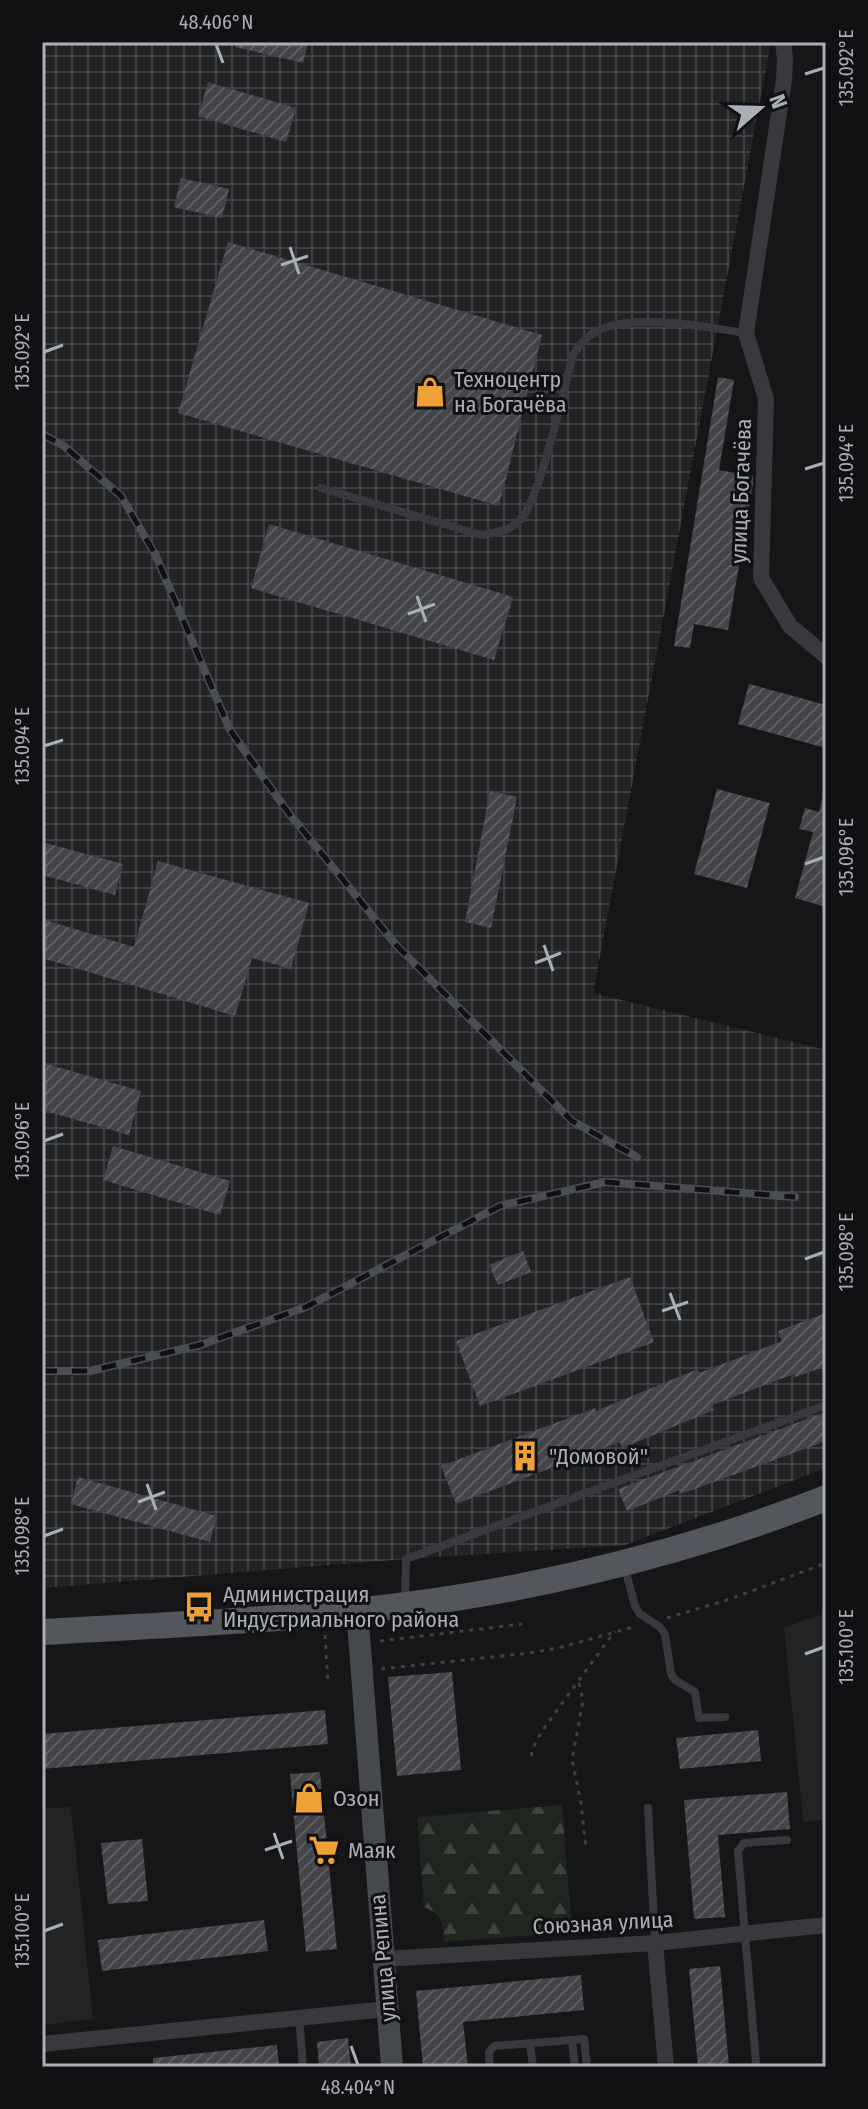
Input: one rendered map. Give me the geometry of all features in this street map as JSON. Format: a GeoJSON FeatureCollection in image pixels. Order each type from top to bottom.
{"type":"FeatureCollection","features":[{"type":"Feature","properties":{"kind":"main road"},"geometry":{"type":"LineString","coordinates":[[42,1632],[199,1623],[357,1609],[517,1587],[624,1563],[779,1516],[826,1498]]}},
{"type":"Feature","properties":{"kind":"street"},"geometry":{"type":"LineString","coordinates":[[746,333],[784,80],[783,42]]}},
{"type":"Feature","properties":{"kind":"street","name":"улица Богачёва"},"geometry":{"type":"LineString","coordinates":[[746,333],[766,399],[761,578],[790,626],[826,656]]}},
{"type":"Feature","properties":{"kind":"street","name":"улица Репина"},"geometry":{"type":"LineString","coordinates":[[357,1609],[392,2067]]}},
{"type":"Feature","properties":{"kind":"street","name":"Союзная улица"},"geometry":{"type":"LineString","coordinates":[[383,1959],[655,1943],[826,1925]]}},
{"type":"Feature","properties":{"kind":"street"},"geometry":{"type":"LineString","coordinates":[[655,1943],[666,2067]]}},
{"type":"Feature","properties":{"kind":"street"},"geometry":{"type":"LineString","coordinates":[[42,2044],[387,2009]]}},
{"type":"Feature","properties":{"kind":"lane"},"geometry":{"type":"LineString","coordinates":[[321,488],[481,535],[511,528],[531,505],[573,355],[594,332],[620,325],[683,323],[746,333]]}},
{"type":"Feature","properties":{"kind":"lane"},"geometry":{"type":"LineString","coordinates":[[405,1604],[406,1559],[826,1405]]}},
{"type":"Feature","properties":{"kind":"lane"},"geometry":{"type":"LineString","coordinates":[[624,1563],[635,1606],[665,1635],[671,1674],[695,1692],[699,1718],[725,1717]]}},
{"type":"Feature","properties":{"kind":"lane"},"geometry":{"type":"LineString","coordinates":[[648,1808],[655,1943]]}},
{"type":"Feature","properties":{"kind":"lane"},"geometry":{"type":"LineString","coordinates":[[756,2063],[739,1846],[787,1840]]}},
{"type":"Feature","properties":{"kind":"lane"},"geometry":{"type":"LineString","coordinates":[[299,2018],[303,2067]]}},
{"type":"Feature","properties":{"kind":"lane"},"geometry":{"type":"LineString","coordinates":[[490,2067],[490,2048],[584,2039],[587,2067]]}},
{"type":"Feature","properties":{"kind":"lane"},"geometry":{"type":"LineString","coordinates":[[572,2040],[575,2067]]}},
{"type":"Feature","properties":{"kind":"lane"},"geometry":{"type":"LineString","coordinates":[[530,2043],[533,2067]]}},
{"type":"Feature","properties":{"kind":"path"},"geometry":{"type":"LineString","coordinates":[[362,1671],[562,1647],[730,1599],[826,1563]]}},
{"type":"Feature","properties":{"kind":"path"},"geometry":{"type":"LineString","coordinates":[[360,1643],[522,1624]]}},
{"type":"Feature","properties":{"kind":"path"},"geometry":{"type":"LineString","coordinates":[[531,1756],[547,1724],[615,1631]]}},
{"type":"Feature","properties":{"kind":"path"},"geometry":{"type":"LineString","coordinates":[[579,1683],[583,1701],[572,1760],[586,1848]]}},
{"type":"Feature","properties":{"kind":"shaded area"},"geometry":{"type":"Polygon","coordinates":[[[42,42],[771,42],[593,993],[826,1050],[826,1468],[625,1545],[42,1588],[42,42]]]}},
{"type":"Feature","properties":{"kind":"shaded area"},"geometry":{"type":"Polygon","coordinates":[[[826,1613],[826,1819],[803,1822],[784,1627],[826,1613]]]}},
{"type":"Feature","properties":{"kind":"shaded area"},"geometry":{"type":"Polygon","coordinates":[[[71,1807],[93,2019],[42,2025],[42,1809],[71,1807]]]}},
{"type":"Feature","properties":{"kind":"green space"},"geometry":{"type":"Polygon","coordinates":[[[562,1805],[572,1932],[444,1942],[440,1920],[424,1907],[417,1817],[562,1805]]]}},
{"type":"Feature","properties":{"kind":"building"},"geometry":{"type":"Polygon","coordinates":[[[236,42],[308,42],[303,63],[235,47],[236,42]]]}},
{"type":"Feature","properties":{"kind":"building"},"geometry":{"type":"Polygon","coordinates":[[[208,82],[296,108],[286,142],[198,116],[208,82]]]}},
{"type":"Feature","properties":{"kind":"building"},"geometry":{"type":"Polygon","coordinates":[[[181,178],[229,189],[222,218],[174,207],[181,178]]]}},
{"type":"Feature","properties":{"kind":"building"},"geometry":{"type":"Polygon","coordinates":[[[228,242],[542,335],[499,506],[178,413],[228,242]]]}},
{"type":"Feature","properties":{"kind":"building"},"geometry":{"type":"Polygon","coordinates":[[[718,377],[734,380],[719,470],[753,476],[753,483],[728,630],[694,624],[690,648],[674,646],[718,377]]]}},
{"type":"Feature","properties":{"kind":"building"},"geometry":{"type":"Polygon","coordinates":[[[269,524],[513,597],[494,660],[251,588],[269,524]]]}},
{"type":"Feature","properties":{"kind":"building"},"geometry":{"type":"Polygon","coordinates":[[[749,684],[826,705],[826,731],[822,747],[738,724],[749,684]]]}},
{"type":"Feature","properties":{"kind":"building"},"geometry":{"type":"Polygon","coordinates":[[[717,789],[770,803],[747,888],[694,874],[717,789]]]}},
{"type":"Feature","properties":{"kind":"building"},"geometry":{"type":"Polygon","coordinates":[[[490,791],[517,797],[491,928],[465,922],[490,791]]]}},
{"type":"Feature","properties":{"kind":"building"},"geometry":{"type":"Polygon","coordinates":[[[822,799],[826,800],[826,907],[795,898],[813,832],[799,829],[805,808],[819,812],[822,799]]]}},
{"type":"Feature","properties":{"kind":"building"},"geometry":{"type":"Polygon","coordinates":[[[42,842],[123,864],[115,895],[42,875],[42,842]]]}},
{"type":"Feature","properties":{"kind":"building"},"geometry":{"type":"Polygon","coordinates":[[[158,861],[309,903],[291,969],[252,958],[235,1016],[42,958],[42,919],[134,947],[158,861]]]}},
{"type":"Feature","properties":{"kind":"building"},"geometry":{"type":"Polygon","coordinates":[[[47,1064],[141,1091],[129,1135],[42,1110],[42,1083],[47,1064]]]}},
{"type":"Feature","properties":{"kind":"building"},"geometry":{"type":"Polygon","coordinates":[[[113,1146],[230,1181],[220,1215],[103,1180],[113,1146]]]}},
{"type":"Feature","properties":{"kind":"building"},"geometry":{"type":"Polygon","coordinates":[[[523,1251],[531,1272],[498,1285],[489,1265],[523,1251]]]}},
{"type":"Feature","properties":{"kind":"building"},"geometry":{"type":"Polygon","coordinates":[[[630,1277],[654,1342],[480,1406],[456,1341],[630,1277]]]}},
{"type":"Feature","properties":{"kind":"building"},"geometry":{"type":"Polygon","coordinates":[[[826,1313],[826,1366],[795,1377],[794,1374],[712,1405],[714,1410],[622,1448],[620,1442],[456,1504],[441,1466],[595,1408],[596,1411],[698,1369],[699,1373],[782,1341],[778,1331],[826,1313]]]}},
{"type":"Feature","properties":{"kind":"building"},"geometry":{"type":"Polygon","coordinates":[[[826,1412],[826,1441],[627,1511],[618,1489],[826,1412]]]}},
{"type":"Feature","properties":{"kind":"building"},"geometry":{"type":"Polygon","coordinates":[[[78,1477],[217,1516],[210,1542],[71,1504],[78,1477]]]}},
{"type":"Feature","properties":{"kind":"building"},"geometry":{"type":"Polygon","coordinates":[[[452,1672],[461,1770],[397,1776],[388,1677],[452,1672]]]}},
{"type":"Feature","properties":{"kind":"building"},"geometry":{"type":"Polygon","coordinates":[[[325,1710],[328,1744],[42,1769],[42,1734],[325,1710]]]}},
{"type":"Feature","properties":{"kind":"building"},"geometry":{"type":"Polygon","coordinates":[[[758,1730],[761,1761],[680,1769],[676,1738],[758,1730]]]}},
{"type":"Feature","properties":{"kind":"building"},"geometry":{"type":"Polygon","coordinates":[[[320,1772],[337,1949],[306,1952],[290,1774],[320,1772]]]}},
{"type":"Feature","properties":{"kind":"building"},"geometry":{"type":"Polygon","coordinates":[[[787,1792],[790,1829],[718,1835],[725,1917],[694,1919],[684,1800],[787,1792]]]}},
{"type":"Feature","properties":{"kind":"building"},"geometry":{"type":"Polygon","coordinates":[[[142,1839],[148,1901],[108,1904],[101,1843],[142,1839]]]}},
{"type":"Feature","properties":{"kind":"building"},"geometry":{"type":"Polygon","coordinates":[[[264,1920],[268,1951],[102,1971],[98,1940],[264,1920]]]}},
{"type":"Feature","properties":{"kind":"building"},"geometry":{"type":"Polygon","coordinates":[[[720,1966],[729,2067],[698,2067],[689,1969],[720,1966]]]}},
{"type":"Feature","properties":{"kind":"building"},"geometry":{"type":"Polygon","coordinates":[[[581,1975],[584,2010],[463,2022],[468,2067],[423,2067],[416,1991],[581,1975]]]}},
{"type":"Feature","properties":{"kind":"building"},"geometry":{"type":"Polygon","coordinates":[[[348,2038],[351,2067],[319,2067],[317,2042],[348,2038]]]}},
{"type":"Feature","properties":{"kind":"building"},"geometry":{"type":"Polygon","coordinates":[[[277,2045],[279,2067],[153,2067],[153,2058],[277,2045]]]}},
{"type":"Feature","properties":{"kind":"railway"},"geometry":{"type":"LineString","coordinates":[[42,434],[64,446],[121,496],[155,554],[230,730],[287,811],[397,946],[572,1121],[637,1157]]}},
{"type":"Feature","properties":{"kind":"railway"},"geometry":{"type":"LineString","coordinates":[[42,1371],[90,1371],[200,1345],[306,1307],[500,1206],[605,1182],[795,1197]]}},
{"type":"Feature","properties":{"kind":"place","name":"Техноцентр на Богачёва"},"geometry":{"type":"Point","coordinates":[430,392]}},
{"type":"Feature","properties":{"kind":"place","name":"\"Домовой\""},"geometry":{"type":"Point","coordinates":[525,1456]}},
{"type":"Feature","properties":{"kind":"place","name":"Администрация Индустриального района"},"geometry":{"type":"Point","coordinates":[199,1607]}},
{"type":"Feature","properties":{"kind":"place","name":"Озон"},"geometry":{"type":"Point","coordinates":[309,1798]}},
{"type":"Feature","properties":{"kind":"place","name":"Маяк"},"geometry":{"type":"Point","coordinates":[324,1850]}}]}
